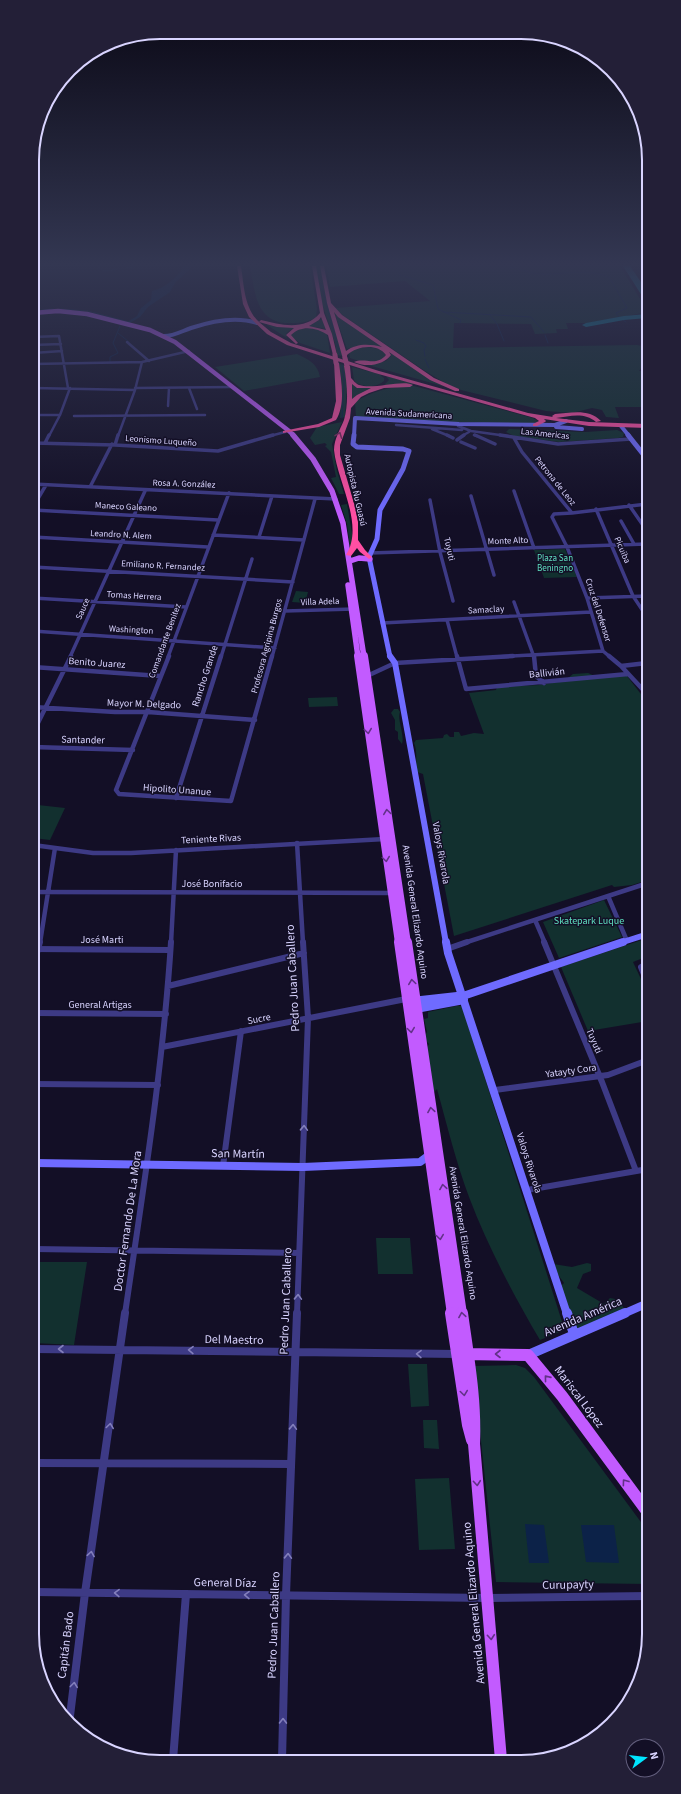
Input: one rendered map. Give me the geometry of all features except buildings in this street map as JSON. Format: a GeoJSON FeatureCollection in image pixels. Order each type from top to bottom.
{"type":"FeatureCollection","features":[{"type":"Feature","properties":{"kind":"highway"},"geometry":{"type":"LineString","coordinates":[[307,350],[377,372],[537,417],[597,422],[621,426],[642,426]]}},
{"type":"Feature","properties":{"kind":"highway"},"geometry":{"type":"LineString","coordinates":[[316,350],[352,362],[548,416],[566,420],[576,414]]}},
{"type":"Feature","properties":{"kind":"highway"},"geometry":{"type":"LineString","coordinates":[[286,430],[324,423],[333,420],[337,414],[339,378],[334,350]]}},
{"type":"Feature","properties":{"kind":"highway","name":"Autopista Ñu Guasú"},"geometry":{"type":"LineString","coordinates":[[343,350],[349,379],[348,410],[336,446],[354,520],[356,541],[355,547],[349,558]]}},
{"type":"Feature","properties":{"kind":"highway"},"geometry":{"type":"LineString","coordinates":[[345,356],[353,350]]}},
{"type":"Feature","properties":{"kind":"highway"},"geometry":{"type":"LineString","coordinates":[[352,362],[379,362],[389,356],[384,350]]}},
{"type":"Feature","properties":{"kind":"highway"},"geometry":{"type":"LineString","coordinates":[[389,350],[440,383],[469,395]]}},
{"type":"Feature","properties":{"kind":"highway"},"geometry":{"type":"LineString","coordinates":[[349,379],[361,387],[376,387],[384,384],[387,380],[385,376],[377,372]]}},
{"type":"Feature","properties":{"kind":"highway"},"geometry":{"type":"LineString","coordinates":[[348,410],[356,398],[379,388],[411,385],[432,388]]}},
{"type":"Feature","properties":{"kind":"highway"},"geometry":{"type":"LineString","coordinates":[[548,416],[576,414],[588,415],[597,422]]}},
{"type":"Feature","properties":{"kind":"highway"},"geometry":{"type":"LineString","coordinates":[[535,425],[543,422],[537,417]]}},
{"type":"Feature","properties":{"kind":"highway"},"geometry":{"type":"LineString","coordinates":[[566,420],[570,426],[582,429],[612,424],[642,422]]}},
{"type":"Feature","properties":{"kind":"highway"},"geometry":{"type":"LineString","coordinates":[[590,428],[597,422]]}},
{"type":"Feature","properties":{"kind":"highway"},"geometry":{"type":"LineString","coordinates":[[356,541],[362,551],[370,556]]}},
{"type":"Feature","properties":{"kind":"main road","name":"Avenida General Elizardo Aquino"},"geometry":{"type":"LineString","coordinates":[[189,351],[286,430],[311,459],[333,499],[343,523],[387,838],[437,1149],[463,1354],[468,1425],[474,1444],[501,1755]]}},
{"type":"Feature","properties":{"kind":"main road","name":"Avenida General Elizardo Aquino"},"geometry":{"type":"LineString","coordinates":[[333,499],[367,676],[387,838],[391,893],[406,999],[429,1157],[463,1354]]}},
{"type":"Feature","properties":{"kind":"main road"},"geometry":{"type":"LineString","coordinates":[[349,558],[370,556]]}},
{"type":"Feature","properties":{"kind":"main road"},"geometry":{"type":"LineString","coordinates":[[463,1354],[528,1355]]}},
{"type":"Feature","properties":{"kind":"main road","name":"Mariscal López"},"geometry":{"type":"LineString","coordinates":[[528,1355],[562,1396],[642,1506]]}},
{"type":"Feature","properties":{"kind":"street"},"geometry":{"type":"LineString","coordinates":[[136,350],[149,361]]}},
{"type":"Feature","properties":{"kind":"street"},"geometry":{"type":"LineString","coordinates":[[39,353],[62,351],[69,388],[60,415],[45,443]]}},
{"type":"Feature","properties":{"kind":"street"},"geometry":{"type":"LineString","coordinates":[[39,364],[142,362],[189,351]]}},
{"type":"Feature","properties":{"kind":"street"},"geometry":{"type":"LineString","coordinates":[[90,487],[113,444],[135,389],[142,362]]}},
{"type":"Feature","properties":{"kind":"street"},"geometry":{"type":"LineString","coordinates":[[92,368],[93,363]]}},
{"type":"Feature","properties":{"kind":"street"},"geometry":{"type":"LineString","coordinates":[[39,388],[135,389],[232,387]]}},
{"type":"Feature","properties":{"kind":"street"},"geometry":{"type":"LineString","coordinates":[[168,406],[169,388]]}},
{"type":"Feature","properties":{"kind":"street"},"geometry":{"type":"LineString","coordinates":[[188,388],[197,409]]}},
{"type":"Feature","properties":{"kind":"street"},"geometry":{"type":"LineString","coordinates":[[39,415],[60,415]]}},
{"type":"Feature","properties":{"kind":"street"},"geometry":{"type":"LineString","coordinates":[[74,416],[205,415]]}},
{"type":"Feature","properties":{"kind":"street","name":"Avenida Sudamericana"},"geometry":{"type":"LineString","coordinates":[[370,556],[377,539],[380,510],[403,469],[409,451],[403,449],[355,446],[353,444],[354,420],[582,429]]}},
{"type":"Feature","properties":{"kind":"street","name":"Avenida Sudamericana"},"geometry":{"type":"LineString","coordinates":[[410,422],[458,426],[487,426],[559,425],[566,420]]}},
{"type":"Feature","properties":{"kind":"street"},"geometry":{"type":"LineString","coordinates":[[396,425],[463,430]]}},
{"type":"Feature","properties":{"kind":"street","name":"Las Americas"},"geometry":{"type":"LineString","coordinates":[[458,426],[471,431],[567,445],[631,439]]}},
{"type":"Feature","properties":{"kind":"street"},"geometry":{"type":"LineString","coordinates":[[485,433],[487,426]]}},
{"type":"Feature","properties":{"kind":"street"},"geometry":{"type":"LineString","coordinates":[[621,426],[642,453]]}},
{"type":"Feature","properties":{"kind":"street"},"geometry":{"type":"LineString","coordinates":[[428,427],[453,438]]}},
{"type":"Feature","properties":{"kind":"street","name":"Leonismo Luqueño"},"geometry":{"type":"LineString","coordinates":[[39,443],[113,444],[218,451],[286,430]]}},
{"type":"Feature","properties":{"kind":"street"},"geometry":{"type":"LineString","coordinates":[[470,432],[459,440],[475,448]]}},
{"type":"Feature","properties":{"kind":"street"},"geometry":{"type":"LineString","coordinates":[[474,435],[495,444]]}},
{"type":"Feature","properties":{"kind":"street","name":"Petrona de Leoz"},"geometry":{"type":"LineString","coordinates":[[514,438],[522,452],[572,513],[642,504]]}},
{"type":"Feature","properties":{"kind":"street","name":"Rosa A. González"},"geometry":{"type":"LineString","coordinates":[[39,484],[145,491],[229,493],[333,499]]}},
{"type":"Feature","properties":{"kind":"street"},"geometry":{"type":"LineString","coordinates":[[39,498],[46,485]]}},
{"type":"Feature","properties":{"kind":"street","name":"Sauce"},"geometry":{"type":"LineString","coordinates":[[39,721],[64,670],[145,491]]}},
{"type":"Feature","properties":{"kind":"street"},"geometry":{"type":"LineString","coordinates":[[514,491],[534,548]]}},
{"type":"Feature","properties":{"kind":"street","name":"Comandante Benitez"},"geometry":{"type":"LineString","coordinates":[[117,793],[116,790],[148,712],[160,676],[229,493]]}},
{"type":"Feature","properties":{"kind":"street"},"geometry":{"type":"LineString","coordinates":[[259,537],[272,496]]}},
{"type":"Feature","properties":{"kind":"street"},"geometry":{"type":"LineString","coordinates":[[471,496],[494,575]]}},
{"type":"Feature","properties":{"kind":"street","name":"Profesora Agripina Burgos"},"geometry":{"type":"LineString","coordinates":[[233,798],[315,498]]}},
{"type":"Feature","properties":{"kind":"street","name":"Tuyuti"},"geometry":{"type":"LineString","coordinates":[[430,500],[440,552],[453,601]]}},
{"type":"Feature","properties":{"kind":"street"},"geometry":{"type":"LineString","coordinates":[[629,505],[642,524]]}},
{"type":"Feature","properties":{"kind":"street","name":"Maneco Galeano"},"geometry":{"type":"LineString","coordinates":[[39,509],[218,520]]}},
{"type":"Feature","properties":{"kind":"street","name":"Picuiba"},"geometry":{"type":"LineString","coordinates":[[596,509],[633,596],[642,610]]}},
{"type":"Feature","properties":{"kind":"street","name":"Cruz del Defensor"},"geometry":{"type":"LineString","coordinates":[[572,513],[554,514],[552,517],[567,547],[587,598],[603,651],[621,666],[642,689]]}},
{"type":"Feature","properties":{"kind":"street"},"geometry":{"type":"LineString","coordinates":[[621,521],[634,544]]}},
{"type":"Feature","properties":{"kind":"street"},"geometry":{"type":"LineString","coordinates":[[213,535],[304,540]]}},
{"type":"Feature","properties":{"kind":"street","name":"Leandro N. Alem"},"geometry":{"type":"LineString","coordinates":[[39,537],[208,547]]}},
{"type":"Feature","properties":{"kind":"street","name":"Monte Alto"},"geometry":{"type":"LineString","coordinates":[[370,556],[642,544]]}},
{"type":"Feature","properties":{"kind":"street","name":"Valoys Rivarola"},"geometry":{"type":"LineString","coordinates":[[370,556],[382,623],[390,658],[395,664],[416,770],[447,949],[495,1090],[574,1334]]}},
{"type":"Feature","properties":{"kind":"street","name":"Rancho Grande"},"geometry":{"type":"LineString","coordinates":[[176,798],[252,559]]}},
{"type":"Feature","properties":{"kind":"street","name":"Emiliano R. Fernandez"},"geometry":{"type":"LineString","coordinates":[[39,567],[293,582]]}},
{"type":"Feature","properties":{"kind":"street"},"geometry":{"type":"LineString","coordinates":[[587,598],[642,596]]}},
{"type":"Feature","properties":{"kind":"street","name":"Tomas Herrera"},"geometry":{"type":"LineString","coordinates":[[39,598],[186,607]]}},
{"type":"Feature","properties":{"kind":"street"},"geometry":{"type":"LineString","coordinates":[[514,602],[536,664],[536,676],[544,683]]}},
{"type":"Feature","properties":{"kind":"street","name":"Villa Adela"},"geometry":{"type":"LineString","coordinates":[[285,611],[354,609]]}},
{"type":"Feature","properties":{"kind":"street","name":"Samaclay"},"geometry":{"type":"LineString","coordinates":[[382,623],[591,612]]}},
{"type":"Feature","properties":{"kind":"street"},"geometry":{"type":"LineString","coordinates":[[447,620],[458,660]]}},
{"type":"Feature","properties":{"kind":"street","name":"Washington"},"geometry":{"type":"LineString","coordinates":[[39,632],[275,648]]}},
{"type":"Feature","properties":{"kind":"street"},"geometry":{"type":"LineString","coordinates":[[367,676],[388,665],[395,664],[603,651]]}},
{"type":"Feature","properties":{"kind":"street","name":"Ballivián"},"geometry":{"type":"LineString","coordinates":[[458,660],[465,688],[467,689],[628,674]]}},
{"type":"Feature","properties":{"kind":"street"},"geometry":{"type":"LineString","coordinates":[[621,666],[642,664]]}},
{"type":"Feature","properties":{"kind":"street","name":"Benito Juarez"},"geometry":{"type":"LineString","coordinates":[[39,668],[160,676]]}},
{"type":"Feature","properties":{"kind":"street","name":"Mayor M. Delgado"},"geometry":{"type":"LineString","coordinates":[[39,708],[115,712],[148,712],[255,720]]}},
{"type":"Feature","properties":{"kind":"street","name":"Santander"},"geometry":{"type":"LineString","coordinates":[[39,747],[133,750]]}},
{"type":"Feature","properties":{"kind":"street","name":"Hipolito Unanue"},"geometry":{"type":"LineString","coordinates":[[117,793],[227,802],[231,801],[233,798]]}},
{"type":"Feature","properties":{"kind":"street","name":"Teniente Rivas"},"geometry":{"type":"LineString","coordinates":[[39,846],[93,853],[176,850],[387,838]]}},
{"type":"Feature","properties":{"kind":"street","name":"Pedro Juan Caballero"},"geometry":{"type":"LineString","coordinates":[[282,1755],[286,1595],[308,1018],[297,843]]}},
{"type":"Feature","properties":{"kind":"street"},"geometry":{"type":"LineString","coordinates":[[39,934],[55,848]]}},
{"type":"Feature","properties":{"kind":"street","name":"Doctor Fernando De La Mora"},"geometry":{"type":"LineString","coordinates":[[85,1593],[105,1464],[158,1085],[166,1014],[176,850]]}},
{"type":"Feature","properties":{"kind":"street"},"geometry":{"type":"LineString","coordinates":[[447,949],[642,884]]}},
{"type":"Feature","properties":{"kind":"street","name":"José Bonifacio"},"geometry":{"type":"LineString","coordinates":[[39,892],[391,893]]}},
{"type":"Feature","properties":{"kind":"street"},"geometry":{"type":"LineString","coordinates":[[608,896],[627,940]]}},
{"type":"Feature","properties":{"kind":"street","name":"Tuyuti"},"geometry":{"type":"LineString","coordinates":[[535,920],[555,965],[636,1171]]}},
{"type":"Feature","properties":{"kind":"street"},"geometry":{"type":"LineString","coordinates":[[406,999],[415,1005],[464,997],[642,936]]}},
{"type":"Feature","properties":{"kind":"street","name":"José Marti"},"geometry":{"type":"LineString","coordinates":[[39,949],[170,950]]}},
{"type":"Feature","properties":{"kind":"street"},"geometry":{"type":"LineString","coordinates":[[168,986],[304,953]]}},
{"type":"Feature","properties":{"kind":"street","name":"Sucre"},"geometry":{"type":"LineString","coordinates":[[162,1048],[406,999]]}},
{"type":"Feature","properties":{"kind":"street","name":"General Artigas"},"geometry":{"type":"LineString","coordinates":[[39,1013],[166,1014]]}},
{"type":"Feature","properties":{"kind":"street"},"geometry":{"type":"LineString","coordinates":[[223,1166],[242,1031]]}},
{"type":"Feature","properties":{"kind":"street","name":"Yatayty Cora"},"geometry":{"type":"LineString","coordinates":[[495,1090],[608,1075],[642,1062]]}},
{"type":"Feature","properties":{"kind":"street"},"geometry":{"type":"LineString","coordinates":[[39,1084],[158,1085]]}},
{"type":"Feature","properties":{"kind":"street","name":"San Martín"},"geometry":{"type":"LineString","coordinates":[[39,1163],[303,1167],[420,1162],[429,1157],[437,1149]]}},
{"type":"Feature","properties":{"kind":"street"},"geometry":{"type":"LineString","coordinates":[[527,1190],[642,1170]]}},
{"type":"Feature","properties":{"kind":"street"},"geometry":{"type":"LineString","coordinates":[[39,1249],[299,1253]]}},
{"type":"Feature","properties":{"kind":"street","name":"Avenida América"},"geometry":{"type":"LineString","coordinates":[[528,1355],[574,1334],[642,1306]]}},
{"type":"Feature","properties":{"kind":"street","name":"Del Maestro"},"geometry":{"type":"LineString","coordinates":[[39,1349],[463,1354]]}},
{"type":"Feature","properties":{"kind":"street"},"geometry":{"type":"LineString","coordinates":[[39,1463],[291,1464]]}},
{"type":"Feature","properties":{"kind":"street","name":"General Díaz"},"geometry":{"type":"LineString","coordinates":[[39,1592],[488,1598]]}},
{"type":"Feature","properties":{"kind":"street","name":"Capitán Bado"},"geometry":{"type":"LineString","coordinates":[[70,1715],[85,1593]]}},
{"type":"Feature","properties":{"kind":"street"},"geometry":{"type":"LineString","coordinates":[[173,1755],[186,1594]]}},
{"type":"Feature","properties":{"kind":"street","name":"Curupayty"},"geometry":{"type":"LineString","coordinates":[[488,1598],[642,1596]]}},
{"type":"Feature","properties":{"kind":"green space"},"geometry":{"type":"Polygon","coordinates":[[[320,350],[329,350],[330,353],[320,350]]]}},
{"type":"Feature","properties":{"kind":"green space"},"geometry":{"type":"Polygon","coordinates":[[[336,350],[341,350],[343,356],[337,355],[336,350]]]}},
{"type":"Feature","properties":{"kind":"green space"},"geometry":{"type":"Polygon","coordinates":[[[354,350],[380,350],[387,355],[380,361],[364,362],[350,358],[349,352],[354,350]]]}},
{"type":"Feature","properties":{"kind":"green space"},"geometry":{"type":"Polygon","coordinates":[[[387,350],[432,380],[446,387],[368,365],[386,361],[391,356],[391,353],[387,350]]]}},
{"type":"Feature","properties":{"kind":"green space"},"geometry":{"type":"Polygon","coordinates":[[[394,350],[642,350],[642,367],[639,371],[642,371],[642,407],[615,407],[619,418],[606,417],[602,410],[592,408],[572,413],[546,411],[461,390],[445,383],[394,350]]]}},
{"type":"Feature","properties":{"kind":"green space"},"geometry":{"type":"Polygon","coordinates":[[[297,354],[315,365],[320,377],[244,391],[215,367],[297,354]]]}},
{"type":"Feature","properties":{"kind":"green space"},"geometry":{"type":"Polygon","coordinates":[[[339,364],[344,365],[347,383],[345,417],[340,418],[342,384],[339,364]]]}},
{"type":"Feature","properties":{"kind":"green space"},"geometry":{"type":"Polygon","coordinates":[[[352,367],[379,374],[384,378],[384,381],[378,385],[370,386],[356,383],[354,380],[352,367]]]}},
{"type":"Feature","properties":{"kind":"green space"},"geometry":{"type":"Polygon","coordinates":[[[386,376],[417,384],[384,386],[351,401],[352,384],[360,387],[383,386],[389,380],[386,376]]]}},
{"type":"Feature","properties":{"kind":"green space"},"geometry":{"type":"Polygon","coordinates":[[[406,386],[414,386],[533,418],[539,422],[454,422],[356,417],[355,402],[367,395],[406,386]]]}},
{"type":"Feature","properties":{"kind":"green space"},"geometry":{"type":"Polygon","coordinates":[[[342,422],[332,444],[337,471],[344,494],[339,494],[331,478],[336,477],[331,452],[325,446],[327,445],[325,443],[315,445],[310,438],[317,427],[342,422]]]}},
{"type":"Feature","properties":{"kind":"green space"},"geometry":{"type":"Polygon","coordinates":[[[509,429],[585,432],[617,430],[624,433],[623,437],[618,438],[559,442],[514,436],[506,432],[509,429]]]}},
{"type":"Feature","properties":{"kind":"green space"},"geometry":{"type":"Polygon","coordinates":[[[347,504],[353,539],[350,548],[347,524],[341,505],[347,504]]]}},
{"type":"Feature","properties":{"kind":"green space","name":"Plaza San Beningno"},"geometry":{"type":"Polygon","coordinates":[[[565,549],[577,577],[544,578],[534,550],[565,549]]]}},
{"type":"Feature","properties":{"kind":"green space"},"geometry":{"type":"Polygon","coordinates":[[[296,591],[308,592],[305,603],[292,602],[296,591]]]}},
{"type":"Feature","properties":{"kind":"green space"},"geometry":{"type":"Polygon","coordinates":[[[588,673],[595,676],[627,676],[642,696],[642,882],[632,885],[614,887],[612,885],[454,936],[423,774],[417,772],[416,750],[414,743],[416,740],[443,738],[444,735],[447,734],[450,737],[454,737],[454,732],[459,732],[461,736],[474,733],[484,734],[469,693],[496,690],[497,687],[539,685],[564,681],[573,674],[588,673]]]}},
{"type":"Feature","properties":{"kind":"green space"},"geometry":{"type":"Polygon","coordinates":[[[337,697],[338,706],[309,707],[308,698],[337,697]]]}},
{"type":"Feature","properties":{"kind":"green space"},"geometry":{"type":"Polygon","coordinates":[[[394,709],[398,709],[400,712],[399,719],[403,736],[402,744],[398,739],[398,732],[395,730],[395,720],[391,713],[394,709]]]}},
{"type":"Feature","properties":{"kind":"green space"},"geometry":{"type":"Polygon","coordinates":[[[39,805],[65,808],[50,840],[39,839],[39,805]]]}},
{"type":"Feature","properties":{"kind":"green space","name":"Skatepark Luque"},"geometry":{"type":"Polygon","coordinates":[[[604,900],[622,937],[559,958],[543,922],[604,900]]]}},
{"type":"Feature","properties":{"kind":"green space"},"geometry":{"type":"Polygon","coordinates":[[[642,940],[642,958],[633,962],[642,981],[642,1022],[588,1031],[561,967],[642,940]]]}},
{"type":"Feature","properties":{"kind":"green space"},"geometry":{"type":"Polygon","coordinates":[[[462,1006],[564,1328],[562,1331],[540,1340],[511,1288],[484,1234],[460,1170],[437,1089],[433,1093],[426,1049],[429,1044],[423,1038],[427,1032],[424,1019],[428,1018],[428,1012],[462,1006]]]}},
{"type":"Feature","properties":{"kind":"green space"},"geometry":{"type":"Polygon","coordinates":[[[376,1238],[410,1238],[413,1274],[378,1274],[376,1238]]]}},
{"type":"Feature","properties":{"kind":"green space"},"geometry":{"type":"Polygon","coordinates":[[[39,1262],[87,1262],[74,1345],[39,1343],[39,1262]]]}},
{"type":"Feature","properties":{"kind":"green space"},"geometry":{"type":"Polygon","coordinates":[[[587,1263],[591,1264],[591,1271],[583,1274],[577,1288],[604,1304],[610,1298],[615,1299],[617,1304],[621,1302],[624,1309],[589,1329],[576,1328],[559,1285],[564,1283],[556,1272],[553,1264],[572,1267],[587,1263]]]}},
{"type":"Feature","properties":{"kind":"green space"},"geometry":{"type":"Polygon","coordinates":[[[408,1364],[427,1364],[429,1406],[411,1407],[408,1364]]]}},
{"type":"Feature","properties":{"kind":"green space"},"geometry":{"type":"Polygon","coordinates":[[[516,1365],[525,1368],[534,1377],[642,1524],[642,1584],[496,1582],[473,1366],[516,1365]]]}},
{"type":"Feature","properties":{"kind":"green space"},"geometry":{"type":"Polygon","coordinates":[[[423,1420],[437,1420],[439,1449],[424,1448],[423,1420]]]}},
{"type":"Feature","properties":{"kind":"green space"},"geometry":{"type":"Polygon","coordinates":[[[449,1478],[455,1549],[419,1550],[415,1479],[449,1478]]]}},
{"type":"Feature","properties":{"kind":"water"},"geometry":{"type":"Polygon","coordinates":[[[525,1524],[544,1525],[549,1563],[529,1563],[525,1524]]]}},
{"type":"Feature","properties":{"kind":"water"},"geometry":{"type":"Polygon","coordinates":[[[581,1525],[614,1525],[619,1563],[586,1562],[581,1525]]]}},
{"type":"Feature","properties":{"kind":"waterway"},"geometry":{"type":"LineString","coordinates":[[110,362],[110,357],[118,353],[116,350]]}},
{"type":"Feature","properties":{"kind":"waterway"},"geometry":{"type":"LineString","coordinates":[[339,350],[340,355]]}},
{"type":"Feature","properties":{"kind":"waterway"},"geometry":{"type":"LineString","coordinates":[[424,350],[425,356]]}},
{"type":"Feature","properties":{"kind":"waterway"},"geometry":{"type":"LineString","coordinates":[[425,359],[429,368]]}},
{"type":"Feature","properties":{"kind":"waterway"},"geometry":{"type":"LineString","coordinates":[[342,365],[344,381],[342,418]]}}]}
